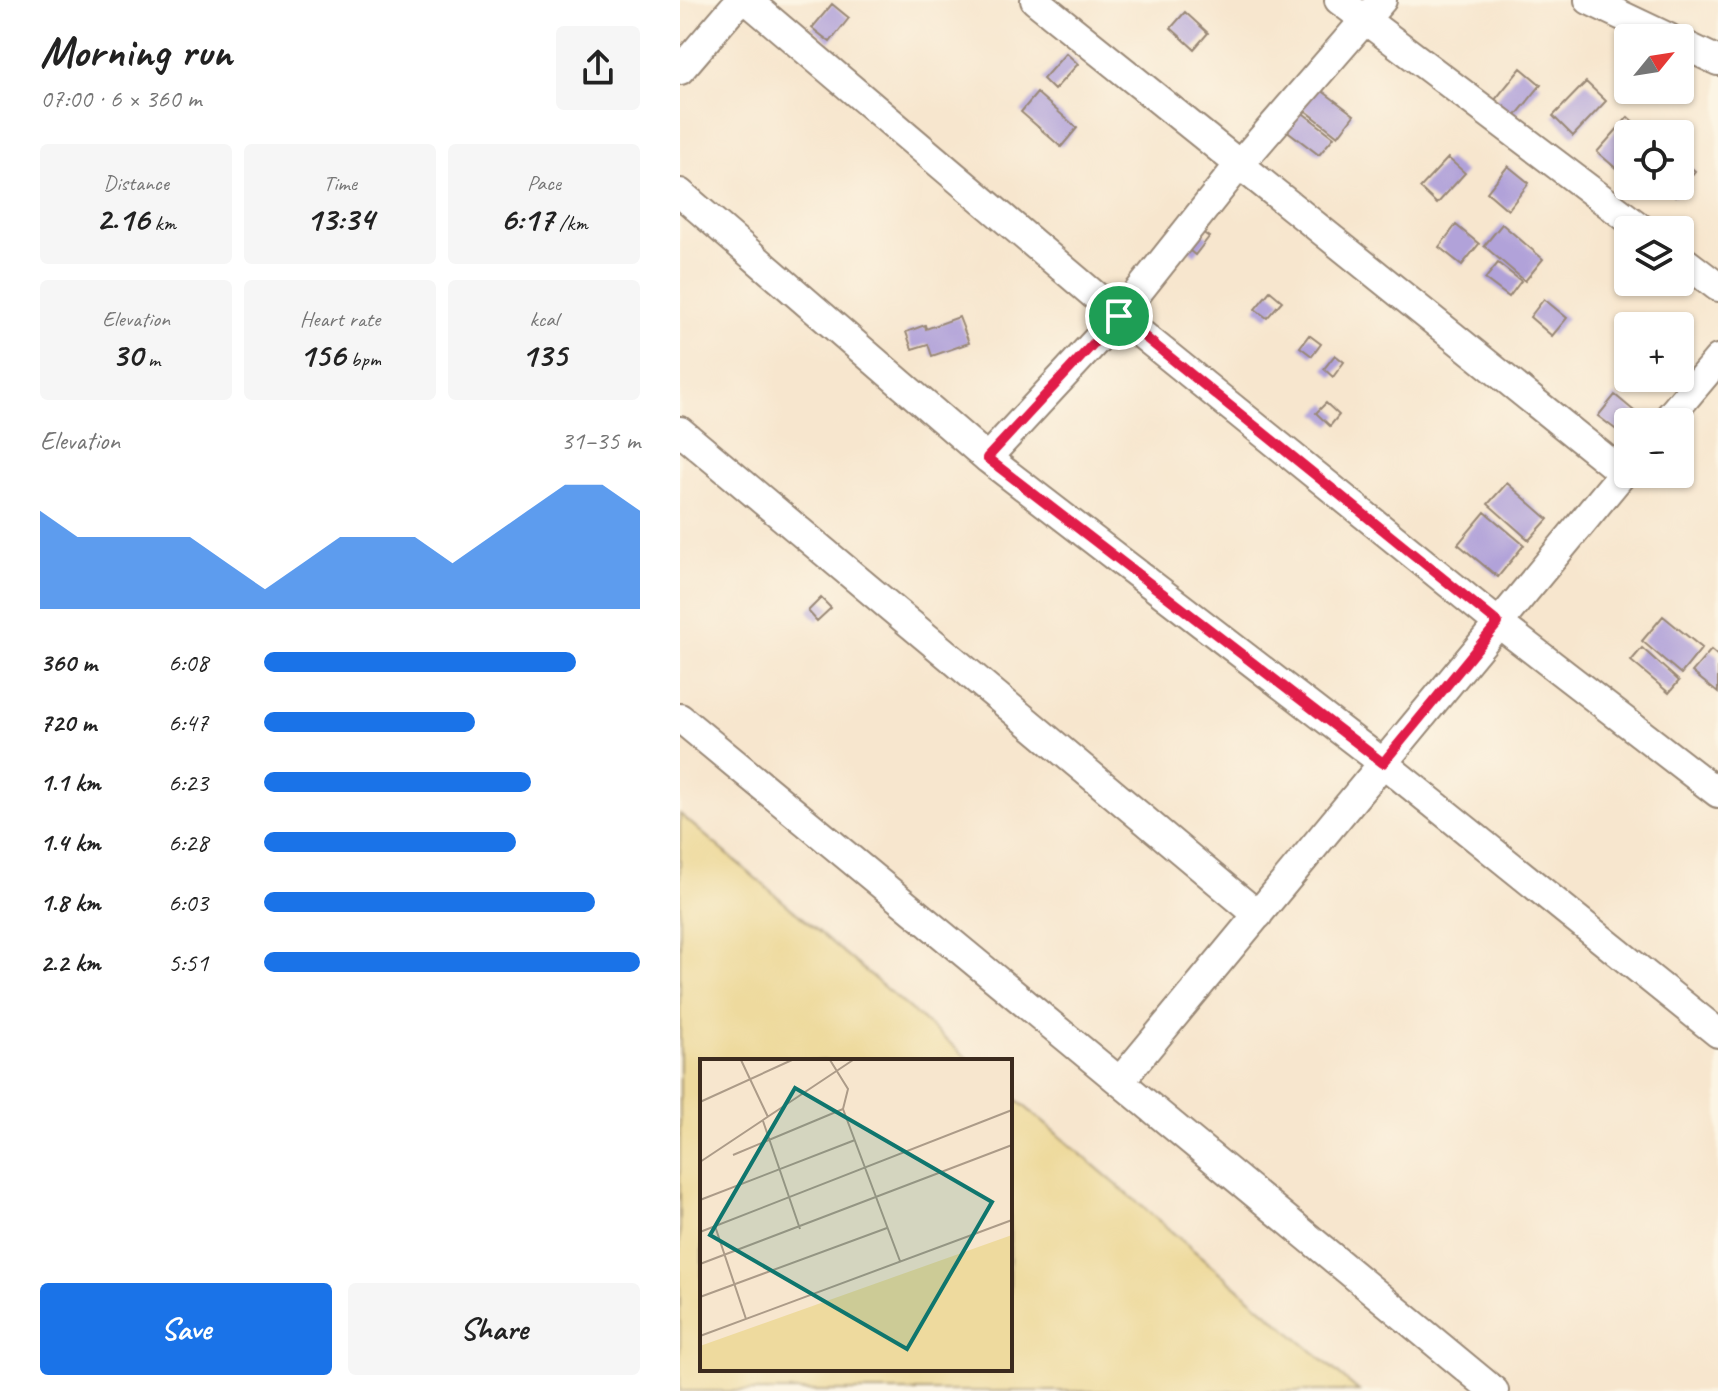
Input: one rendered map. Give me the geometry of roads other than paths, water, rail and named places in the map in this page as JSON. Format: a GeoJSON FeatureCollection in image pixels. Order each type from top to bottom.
{"type":"FeatureCollection","features":[{"type":"Feature","properties":{"kind":"street"},"geometry":{"type":"LineString","coordinates":[[680,70],[740,0]]}},
{"type":"Feature","properties":{"kind":"street"},"geometry":{"type":"LineString","coordinates":[[747,0],[1119,316],[1498,623],[1718,793]]}},
{"type":"Feature","properties":{"kind":"street"},"geometry":{"type":"LineString","coordinates":[[1035,0],[1614,461]]}},
{"type":"Feature","properties":{"kind":"street"},"geometry":{"type":"LineString","coordinates":[[1339,0],[1373,10],[1626,216]]}},
{"type":"Feature","properties":{"kind":"street"},"geometry":{"type":"LineString","coordinates":[[1589,0],[1640,24]]}},
{"type":"Feature","properties":{"kind":"street"},"geometry":{"type":"LineString","coordinates":[[987,458],[1119,316],[1239,165],[1373,10]]}},
{"type":"Feature","properties":{"kind":"street"},"geometry":{"type":"LineString","coordinates":[[1694,50],[1718,61]]}},
{"type":"Feature","properties":{"kind":"street"},"geometry":{"type":"LineString","coordinates":[[680,193],[987,458],[1383,763],[1718,1033]]}},
{"type":"Feature","properties":{"kind":"street"},"geometry":{"type":"LineString","coordinates":[[1694,269],[1718,287]]}},
{"type":"Feature","properties":{"kind":"street"},"geometry":{"type":"LineString","coordinates":[[1677,408],[1718,359]]}},
{"type":"Feature","properties":{"kind":"street"},"geometry":{"type":"LineString","coordinates":[[680,431],[1258,915]]}},
{"type":"Feature","properties":{"kind":"street"},"geometry":{"type":"LineString","coordinates":[[1120,1081],[1614,483]]}},
{"type":"Feature","properties":{"kind":"street"},"geometry":{"type":"LineString","coordinates":[[680,718],[1494,1391]]}}]}
